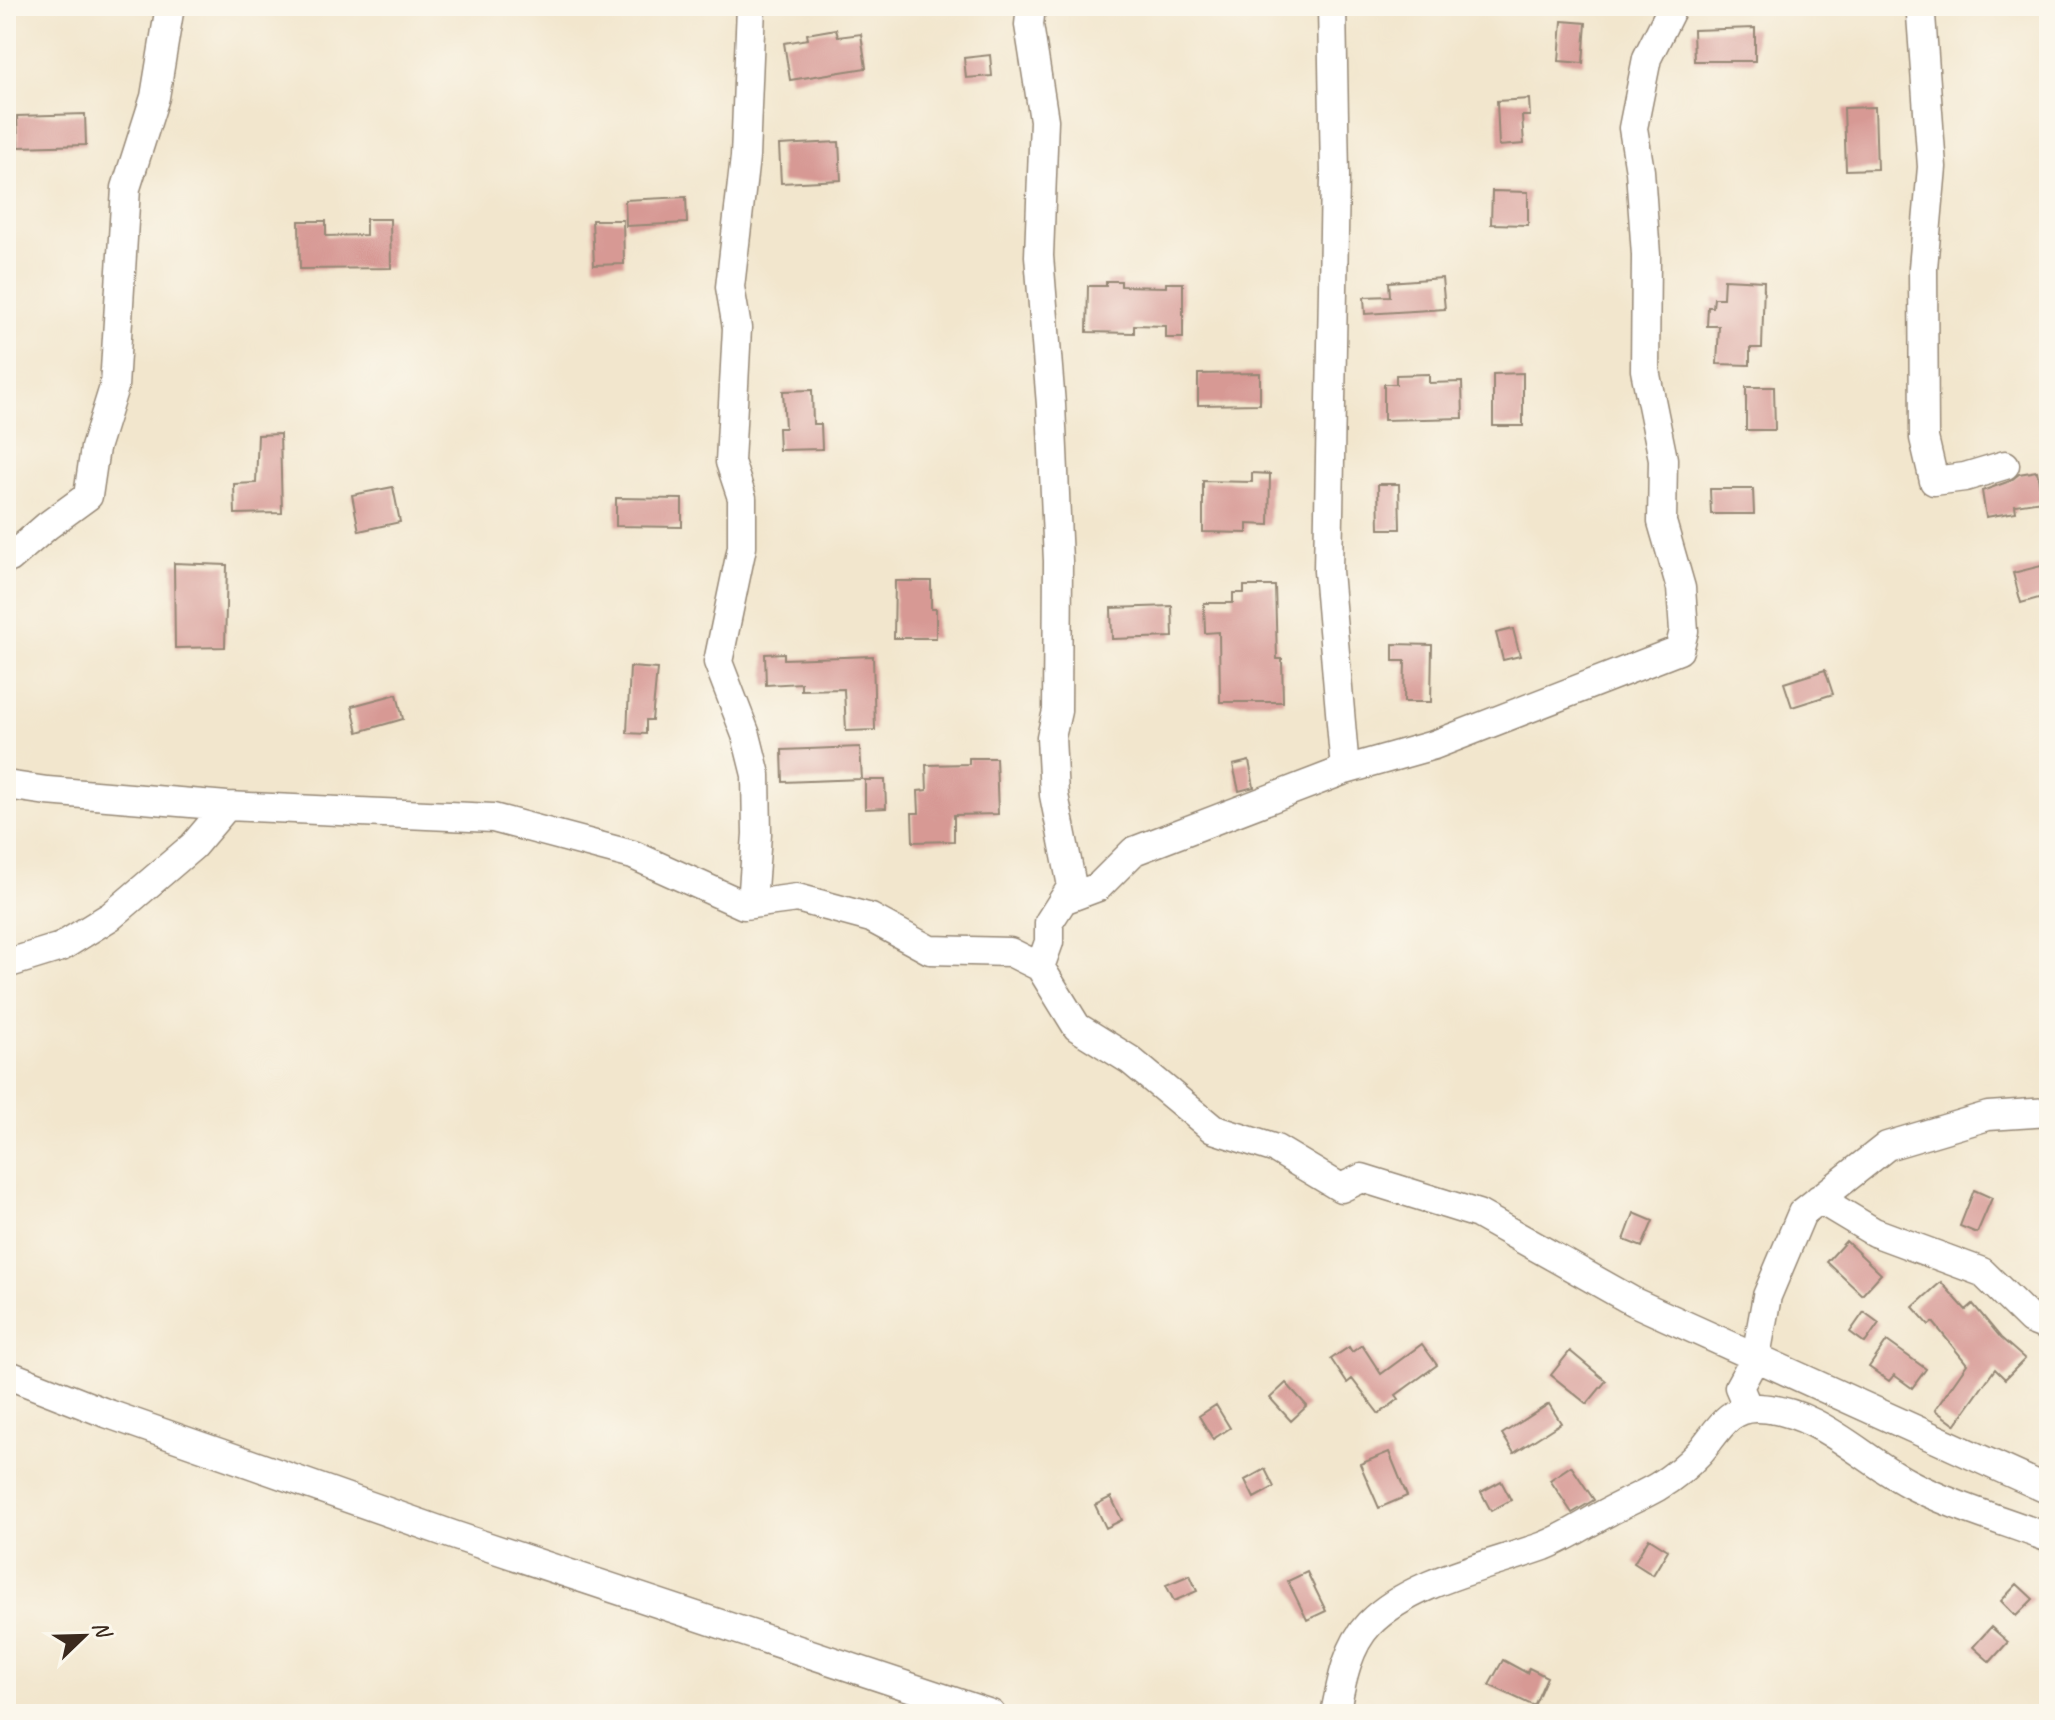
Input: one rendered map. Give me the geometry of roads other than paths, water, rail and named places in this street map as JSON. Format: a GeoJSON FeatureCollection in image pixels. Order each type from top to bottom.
{"type":"FeatureCollection","features":[{"type":"Feature","properties":{"kind":"street"},"geometry":{"type":"LineString","coordinates":[[10,558],[88,496],[95,448],[114,387],[126,188],[155,97],[170,6]]}},
{"type":"Feature","properties":{"kind":"street"},"geometry":{"type":"LineString","coordinates":[[751,6],[745,157],[730,287],[737,328],[730,462],[742,498],[742,547],[718,662],[746,735],[756,775],[757,834],[752,904]]}},
{"type":"Feature","properties":{"kind":"street"},"geometry":{"type":"LineString","coordinates":[[1031,6],[1029,25],[1044,120],[1039,256],[1051,405],[1058,561],[1057,711],[1051,737],[1054,795],[1072,886],[1049,922],[1049,942],[1040,967]]}},
{"type":"Feature","properties":{"kind":"street"},"geometry":{"type":"LineString","coordinates":[[1332,6],[1335,176],[1328,571],[1345,770]]}},
{"type":"Feature","properties":{"kind":"street"},"geometry":{"type":"LineString","coordinates":[[1063,900],[1098,887],[1134,851],[1345,770],[1434,745],[1679,650],[1684,631],[1681,588],[1662,522],[1663,459],[1645,370],[1646,255],[1640,171],[1633,128],[1647,58],[1673,6]]}},
{"type":"Feature","properties":{"kind":"street"},"geometry":{"type":"LineString","coordinates":[[1923,6],[1921,15],[1932,167],[1923,268],[1924,438],[1934,481],[1965,477],[2005,465]]}},
{"type":"Feature","properties":{"kind":"street"},"geometry":{"type":"LineString","coordinates":[[6,785],[227,806],[493,818],[633,855],[744,905],[797,898],[871,918],[930,950],[1010,952],[1040,967],[1077,1027],[1130,1060],[1213,1129],[1276,1149],[1341,1188],[1362,1178],[1478,1214],[1634,1302],[2049,1490]]}},
{"type":"Feature","properties":{"kind":"street"},"geometry":{"type":"LineString","coordinates":[[6,964],[61,947],[111,916],[193,846],[227,806]]}},
{"type":"Feature","properties":{"kind":"street"},"geometry":{"type":"LineString","coordinates":[[1748,1408],[1739,1387],[1756,1356],[1767,1296],[1802,1213],[1887,1146],[1988,1116],[2049,1112]]}},
{"type":"Feature","properties":{"kind":"street"},"geometry":{"type":"LineString","coordinates":[[1819,1199],[1874,1232],[1982,1272],[2031,1320],[2049,1327]]}},
{"type":"Feature","properties":{"kind":"street"},"geometry":{"type":"LineString","coordinates":[[6,1374],[103,1412],[453,1535],[991,1714]]}},
{"type":"Feature","properties":{"kind":"street"},"geometry":{"type":"LineString","coordinates":[[1335,1714],[1343,1675],[1356,1644],[1367,1626],[1386,1610],[1432,1586],[1566,1536],[1654,1489],[1699,1454],[1733,1413],[1748,1408],[1787,1413],[1814,1422],[1909,1484],[2049,1538]]}}]}
